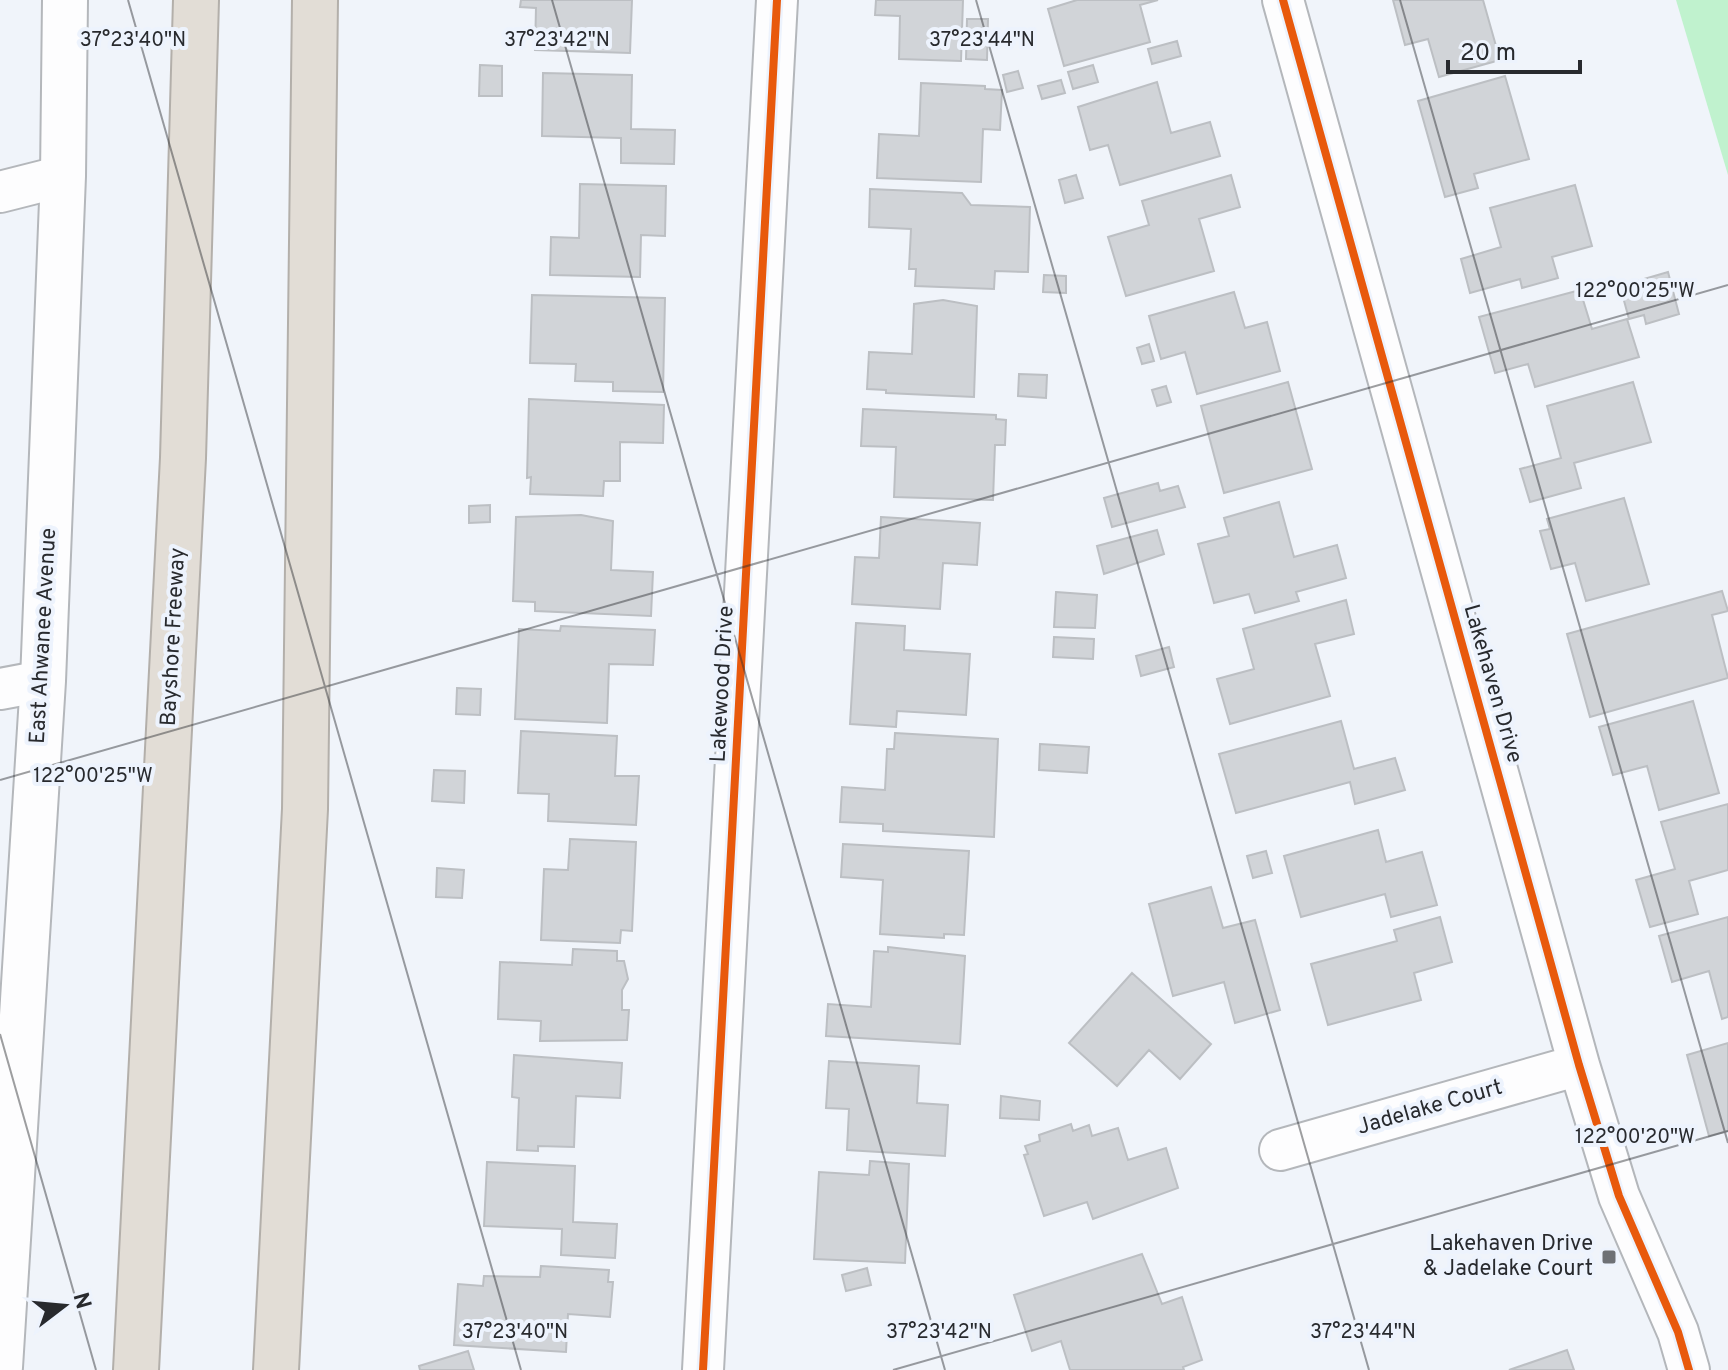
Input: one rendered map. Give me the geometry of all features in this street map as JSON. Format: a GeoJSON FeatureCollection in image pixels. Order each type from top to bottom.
{"type":"FeatureCollection","features":[{"type":"Feature","properties":{"kind":"highway","name":"Bayshore Freeway"},"geometry":{"type":"LineString","coordinates":[[136,1370],[183,458],[196,0]]}},
{"type":"Feature","properties":{"kind":"highway"},"geometry":{"type":"LineString","coordinates":[[276,1370],[305,809],[315,0]]}},
{"type":"Feature","properties":{"kind":"street","name":"East Ahwanee Avenue"},"geometry":{"type":"LineString","coordinates":[[0,1367],[5,1190],[43,681],[63,176],[65,0]]}},
{"type":"Feature","properties":{"kind":"street","name":"Lakewood Drive"},"geometry":{"type":"LineString","coordinates":[[703,1370],[777,0]]}},
{"type":"Feature","properties":{"kind":"street","name":"Lakehaven Drive"},"geometry":{"type":"LineString","coordinates":[[1283,0],[1579,1065],[1619,1196],[1678,1332],[1689,1370]]}},
{"type":"Feature","properties":{"kind":"street"},"geometry":{"type":"LineString","coordinates":[[0,192],[63,176]]}},
{"type":"Feature","properties":{"kind":"street"},"geometry":{"type":"LineString","coordinates":[[0,689],[43,681]]}},
{"type":"Feature","properties":{"kind":"street","name":"Jadelake Court"},"geometry":{"type":"LineString","coordinates":[[1280,1150],[1579,1065]]}},
{"type":"Feature","properties":{"kind":"green space"},"geometry":{"type":"Polygon","coordinates":[[[1676,0],[1728,0],[1728,175],[1676,0]]]}},
{"type":"Feature","properties":{"kind":"building"},"geometry":{"type":"Polygon","coordinates":[[[521,0],[632,0],[630,53],[535,50],[536,8],[520,7],[521,0]]]}},
{"type":"Feature","properties":{"kind":"building"},"geometry":{"type":"Polygon","coordinates":[[[876,0],[963,0],[961,61],[899,59],[900,16],[875,15],[876,0]]]}},
{"type":"Feature","properties":{"kind":"building"},"geometry":{"type":"Polygon","coordinates":[[[1077,0],[1158,0],[1140,5],[1150,42],[1064,66],[1048,9],[1077,0]]]}},
{"type":"Feature","properties":{"kind":"building"},"geometry":{"type":"Polygon","coordinates":[[[1393,0],[1483,0],[1500,60],[1439,77],[1428,39],[1405,45],[1393,0]]]}},
{"type":"Feature","properties":{"kind":"building"},"geometry":{"type":"Polygon","coordinates":[[[967,19],[988,19],[987,60],[966,59],[967,19]]]}},
{"type":"Feature","properties":{"kind":"building"},"geometry":{"type":"Polygon","coordinates":[[[1177,41],[1181,56],[1152,64],[1148,49],[1177,41]]]}},
{"type":"Feature","properties":{"kind":"building"},"geometry":{"type":"Polygon","coordinates":[[[480,65],[502,66],[502,96],[479,96],[480,65]]]}},
{"type":"Feature","properties":{"kind":"building"},"geometry":{"type":"Polygon","coordinates":[[[1093,65],[1098,82],[1073,89],[1068,72],[1093,65]]]}},
{"type":"Feature","properties":{"kind":"building"},"geometry":{"type":"Polygon","coordinates":[[[1018,71],[1023,88],[1007,92],[1003,75],[1018,71]]]}},
{"type":"Feature","properties":{"kind":"building"},"geometry":{"type":"Polygon","coordinates":[[[543,73],[632,75],[631,129],[675,130],[674,164],[621,163],[621,138],[542,136],[543,73]]]}},
{"type":"Feature","properties":{"kind":"building"},"geometry":{"type":"Polygon","coordinates":[[[1505,76],[1529,159],[1474,174],[1478,188],[1445,197],[1418,101],[1505,76]]]}},
{"type":"Feature","properties":{"kind":"building"},"geometry":{"type":"Polygon","coordinates":[[[1061,80],[1065,93],[1042,99],[1038,86],[1061,80]]]}},
{"type":"Feature","properties":{"kind":"building"},"geometry":{"type":"Polygon","coordinates":[[[1157,82],[1171,133],[1210,122],[1220,156],[1120,185],[1108,145],[1090,150],[1078,107],[1157,82]]]}},
{"type":"Feature","properties":{"kind":"building"},"geometry":{"type":"Polygon","coordinates":[[[921,83],[985,86],[985,89],[1002,90],[1000,130],[983,129],[981,182],[877,178],[879,134],[919,136],[921,83]]]}},
{"type":"Feature","properties":{"kind":"building"},"geometry":{"type":"Polygon","coordinates":[[[1076,175],[1083,198],[1065,203],[1059,180],[1076,175]]]}},
{"type":"Feature","properties":{"kind":"building"},"geometry":{"type":"Polygon","coordinates":[[[1231,175],[1240,207],[1199,219],[1214,271],[1126,296],[1108,237],[1149,225],[1142,201],[1231,175]]]}},
{"type":"Feature","properties":{"kind":"building"},"geometry":{"type":"Polygon","coordinates":[[[580,184],[666,186],[665,236],[641,235],[640,277],[550,275],[551,237],[579,238],[580,184]]]}},
{"type":"Feature","properties":{"kind":"building"},"geometry":{"type":"Polygon","coordinates":[[[1575,185],[1592,246],[1552,257],[1558,278],[1522,288],[1520,279],[1470,293],[1461,259],[1501,247],[1490,208],[1575,185]]]}},
{"type":"Feature","properties":{"kind":"building"},"geometry":{"type":"Polygon","coordinates":[[[870,189],[962,193],[971,205],[1030,207],[1028,272],[995,271],[994,289],[915,286],[916,269],[909,269],[911,229],[869,227],[870,189]]]}},
{"type":"Feature","properties":{"kind":"building"},"geometry":{"type":"Polygon","coordinates":[[[1668,272],[1679,314],[1646,324],[1644,315],[1629,319],[1620,286],[1668,272]]]}},
{"type":"Feature","properties":{"kind":"building"},"geometry":{"type":"Polygon","coordinates":[[[1044,275],[1066,276],[1066,293],[1043,292],[1044,275]]]}},
{"type":"Feature","properties":{"kind":"building"},"geometry":{"type":"Polygon","coordinates":[[[1580,290],[1592,329],[1627,319],[1639,357],[1535,387],[1528,364],[1495,373],[1479,317],[1580,290]]]}},
{"type":"Feature","properties":{"kind":"building"},"geometry":{"type":"Polygon","coordinates":[[[1234,292],[1245,328],[1267,322],[1280,371],[1197,394],[1185,352],[1161,359],[1149,316],[1234,292]]]}},
{"type":"Feature","properties":{"kind":"building"},"geometry":{"type":"Polygon","coordinates":[[[532,295],[665,298],[663,392],[613,391],[613,382],[575,381],[576,364],[530,363],[532,295]]]}},
{"type":"Feature","properties":{"kind":"building"},"geometry":{"type":"Polygon","coordinates":[[[943,300],[977,306],[974,397],[886,393],[886,390],[867,389],[869,352],[912,354],[914,304],[943,300]]]}},
{"type":"Feature","properties":{"kind":"building"},"geometry":{"type":"Polygon","coordinates":[[[1149,344],[1154,361],[1142,364],[1137,348],[1149,344]]]}},
{"type":"Feature","properties":{"kind":"building"},"geometry":{"type":"Polygon","coordinates":[[[1019,374],[1047,375],[1046,398],[1018,396],[1019,374]]]}},
{"type":"Feature","properties":{"kind":"building"},"geometry":{"type":"Polygon","coordinates":[[[1288,382],[1312,469],[1224,493],[1201,406],[1288,382]]]}},
{"type":"Feature","properties":{"kind":"building"},"geometry":{"type":"Polygon","coordinates":[[[1633,382],[1651,442],[1574,463],[1581,488],[1530,502],[1520,469],[1561,458],[1547,406],[1633,382]]]}},
{"type":"Feature","properties":{"kind":"building"},"geometry":{"type":"Polygon","coordinates":[[[1166,386],[1171,402],[1157,406],[1152,390],[1166,386]]]}},
{"type":"Feature","properties":{"kind":"building"},"geometry":{"type":"Polygon","coordinates":[[[529,399],[664,405],[663,443],[620,442],[620,481],[604,481],[603,496],[530,494],[531,477],[527,478],[529,399]]]}},
{"type":"Feature","properties":{"kind":"building"},"geometry":{"type":"Polygon","coordinates":[[[863,409],[996,415],[996,419],[1006,420],[1005,445],[995,445],[993,500],[894,497],[896,447],[861,446],[863,409]]]}},
{"type":"Feature","properties":{"kind":"building"},"geometry":{"type":"Polygon","coordinates":[[[1158,483],[1160,491],[1178,486],[1185,507],[1112,527],[1104,498],[1158,483]]]}},
{"type":"Feature","properties":{"kind":"building"},"geometry":{"type":"Polygon","coordinates":[[[1624,498],[1649,584],[1586,601],[1575,563],[1551,569],[1540,531],[1550,529],[1547,519],[1624,498]]]}},
{"type":"Feature","properties":{"kind":"building"},"geometry":{"type":"Polygon","coordinates":[[[1279,502],[1294,557],[1337,545],[1346,578],[1296,592],[1299,601],[1255,613],[1249,594],[1214,603],[1198,544],[1229,536],[1224,518],[1279,502]]]}},
{"type":"Feature","properties":{"kind":"building"},"geometry":{"type":"Polygon","coordinates":[[[490,505],[490,522],[469,523],[469,506],[490,505]]]}},
{"type":"Feature","properties":{"kind":"building"},"geometry":{"type":"Polygon","coordinates":[[[581,515],[613,521],[611,570],[653,572],[651,616],[535,611],[535,602],[513,601],[516,517],[581,515]]]}},
{"type":"Feature","properties":{"kind":"building"},"geometry":{"type":"Polygon","coordinates":[[[881,517],[980,523],[977,565],[943,563],[940,609],[852,604],[855,557],[879,558],[881,517]]]}},
{"type":"Feature","properties":{"kind":"building"},"geometry":{"type":"Polygon","coordinates":[[[1157,530],[1164,554],[1104,574],[1097,546],[1157,530]]]}},
{"type":"Feature","properties":{"kind":"building"},"geometry":{"type":"Polygon","coordinates":[[[1722,591],[1728,611],[1712,615],[1728,678],[1590,717],[1567,634],[1722,591]]]}},
{"type":"Feature","properties":{"kind":"building"},"geometry":{"type":"Polygon","coordinates":[[[1056,592],[1097,595],[1095,628],[1054,627],[1056,592]]]}},
{"type":"Feature","properties":{"kind":"building"},"geometry":{"type":"Polygon","coordinates":[[[1346,600],[1354,634],[1315,644],[1330,696],[1230,724],[1217,679],[1254,669],[1243,629],[1346,600]]]}},
{"type":"Feature","properties":{"kind":"building"},"geometry":{"type":"Polygon","coordinates":[[[856,623],[905,626],[904,650],[970,654],[966,715],[897,711],[896,727],[850,724],[856,623]]]}},
{"type":"Feature","properties":{"kind":"building"},"geometry":{"type":"Polygon","coordinates":[[[561,626],[655,630],[653,665],[609,664],[607,723],[515,719],[519,629],[560,631],[561,626]]]}},
{"type":"Feature","properties":{"kind":"building"},"geometry":{"type":"Polygon","coordinates":[[[1054,637],[1094,639],[1093,659],[1053,657],[1054,637]]]}},
{"type":"Feature","properties":{"kind":"building"},"geometry":{"type":"Polygon","coordinates":[[[1169,647],[1174,667],[1141,676],[1136,656],[1169,647]]]}},
{"type":"Feature","properties":{"kind":"building"},"geometry":{"type":"Polygon","coordinates":[[[457,688],[481,689],[480,715],[456,714],[457,688]]]}},
{"type":"Feature","properties":{"kind":"building"},"geometry":{"type":"Polygon","coordinates":[[[1693,701],[1719,793],[1659,810],[1647,766],[1613,775],[1599,727],[1693,701]]]}},
{"type":"Feature","properties":{"kind":"building"},"geometry":{"type":"Polygon","coordinates":[[[1341,721],[1354,769],[1395,758],[1405,790],[1355,804],[1350,782],[1236,813],[1219,754],[1341,721]]]}},
{"type":"Feature","properties":{"kind":"building"},"geometry":{"type":"Polygon","coordinates":[[[521,731],[617,736],[615,776],[639,776],[636,825],[548,821],[549,794],[518,793],[521,731]]]}},
{"type":"Feature","properties":{"kind":"building"},"geometry":{"type":"Polygon","coordinates":[[[895,733],[998,739],[994,837],[883,831],[883,824],[840,822],[842,787],[885,790],[887,749],[894,749],[895,733]]]}},
{"type":"Feature","properties":{"kind":"building"},"geometry":{"type":"Polygon","coordinates":[[[1040,744],[1089,747],[1087,773],[1039,770],[1040,744]]]}},
{"type":"Feature","properties":{"kind":"building"},"geometry":{"type":"Polygon","coordinates":[[[434,770],[465,771],[464,803],[432,801],[434,770]]]}},
{"type":"Feature","properties":{"kind":"building"},"geometry":{"type":"Polygon","coordinates":[[[1728,804],[1728,870],[1689,881],[1698,914],[1650,927],[1636,880],[1675,869],[1661,822],[1728,804]]]}},
{"type":"Feature","properties":{"kind":"building"},"geometry":{"type":"Polygon","coordinates":[[[1378,830],[1386,862],[1422,852],[1437,905],[1391,917],[1385,894],[1301,917],[1284,856],[1378,830]]]}},
{"type":"Feature","properties":{"kind":"building"},"geometry":{"type":"Polygon","coordinates":[[[570,839],[636,842],[632,931],[621,930],[620,943],[541,940],[544,869],[568,870],[570,839]]]}},
{"type":"Feature","properties":{"kind":"building"},"geometry":{"type":"Polygon","coordinates":[[[843,844],[969,851],[964,935],[944,934],[944,938],[880,934],[883,880],[841,877],[843,844]]]}},
{"type":"Feature","properties":{"kind":"building"},"geometry":{"type":"Polygon","coordinates":[[[1266,851],[1272,873],[1253,878],[1247,856],[1266,851]]]}},
{"type":"Feature","properties":{"kind":"building"},"geometry":{"type":"Polygon","coordinates":[[[437,868],[464,870],[462,898],[436,897],[437,868]]]}},
{"type":"Feature","properties":{"kind":"building"},"geometry":{"type":"Polygon","coordinates":[[[1211,887],[1223,928],[1255,920],[1280,1010],[1235,1023],[1224,982],[1173,996],[1149,904],[1211,887]]]}},
{"type":"Feature","properties":{"kind":"building"},"geometry":{"type":"Polygon","coordinates":[[[1440,917],[1452,962],[1414,973],[1421,1000],[1328,1025],[1311,964],[1397,941],[1394,930],[1440,917]]]}},
{"type":"Feature","properties":{"kind":"building"},"geometry":{"type":"Polygon","coordinates":[[[1728,917],[1728,1017],[1722,1019],[1709,971],[1672,982],[1659,936],[1728,917]]]}},
{"type":"Feature","properties":{"kind":"building"},"geometry":{"type":"Polygon","coordinates":[[[888,947],[965,956],[960,1044],[826,1036],[828,1004],[871,1007],[874,951],[888,952],[888,947]]]}},
{"type":"Feature","properties":{"kind":"building"},"geometry":{"type":"Polygon","coordinates":[[[573,949],[617,951],[617,961],[624,961],[628,979],[622,990],[622,1010],[629,1010],[627,1040],[540,1041],[541,1021],[498,1019],[500,962],[572,965],[573,949]]]}},
{"type":"Feature","properties":{"kind":"building"},"geometry":{"type":"Polygon","coordinates":[[[1132,973],[1211,1044],[1180,1079],[1149,1050],[1117,1086],[1069,1043],[1132,973]]]}},
{"type":"Feature","properties":{"kind":"building"},"geometry":{"type":"Polygon","coordinates":[[[1728,1043],[1728,1131],[1709,1136],[1687,1055],[1728,1043]]]}},
{"type":"Feature","properties":{"kind":"building"},"geometry":{"type":"Polygon","coordinates":[[[514,1055],[622,1063],[620,1098],[576,1096],[574,1147],[538,1146],[538,1151],[517,1150],[519,1098],[512,1097],[514,1055]]]}},
{"type":"Feature","properties":{"kind":"building"},"geometry":{"type":"Polygon","coordinates":[[[829,1061],[919,1066],[917,1103],[948,1105],[945,1156],[847,1150],[849,1109],[826,1108],[829,1061]]]}},
{"type":"Feature","properties":{"kind":"building"},"geometry":{"type":"Polygon","coordinates":[[[1001,1096],[1040,1101],[1039,1120],[1000,1118],[1001,1096]]]}},
{"type":"Feature","properties":{"kind":"building"},"geometry":{"type":"Polygon","coordinates":[[[1071,1124],[1073,1131],[1089,1125],[1092,1136],[1118,1128],[1128,1160],[1166,1148],[1178,1188],[1093,1219],[1087,1202],[1044,1216],[1024,1155],[1028,1154],[1025,1146],[1040,1141],[1039,1135],[1071,1124]]]}},
{"type":"Feature","properties":{"kind":"building"},"geometry":{"type":"Polygon","coordinates":[[[870,1161],[909,1164],[905,1263],[814,1259],[819,1172],[869,1175],[870,1161]]]}},
{"type":"Feature","properties":{"kind":"building"},"geometry":{"type":"Polygon","coordinates":[[[487,1162],[575,1166],[573,1222],[617,1224],[615,1258],[561,1255],[562,1229],[484,1226],[487,1162]]]}},
{"type":"Feature","properties":{"kind":"building"},"geometry":{"type":"Polygon","coordinates":[[[1142,1254],[1162,1304],[1182,1297],[1202,1360],[1183,1367],[1184,1370],[1070,1370],[1061,1341],[1032,1351],[1014,1295],[1142,1254]]]}},
{"type":"Feature","properties":{"kind":"building"},"geometry":{"type":"Polygon","coordinates":[[[541,1266],[609,1270],[608,1282],[613,1282],[610,1317],[568,1314],[566,1352],[454,1345],[458,1284],[483,1286],[484,1276],[540,1277],[541,1266]]]}},
{"type":"Feature","properties":{"kind":"building"},"geometry":{"type":"Polygon","coordinates":[[[867,1268],[871,1285],[846,1291],[842,1275],[867,1268]]]}},
{"type":"Feature","properties":{"kind":"building"},"geometry":{"type":"Polygon","coordinates":[[[1567,1350],[1574,1370],[1509,1370],[1567,1350]]]}},
{"type":"Feature","properties":{"kind":"building"},"geometry":{"type":"Polygon","coordinates":[[[468,1351],[474,1370],[420,1370],[419,1366],[468,1351]]]}},
{"type":"Feature","properties":{"kind":"cycle path"},"geometry":{"type":"LineString","coordinates":[[703,1370],[777,0]]}},
{"type":"Feature","properties":{"kind":"cycle path"},"geometry":{"type":"LineString","coordinates":[[1283,0],[1579,1065],[1619,1196],[1678,1332],[1689,1370]]}},
{"type":"Feature","properties":{"kind":"place","name":"Lakehaven Drive & Jadelake Court"},"geometry":{"type":"Point","coordinates":[1609,1257]}}]}
